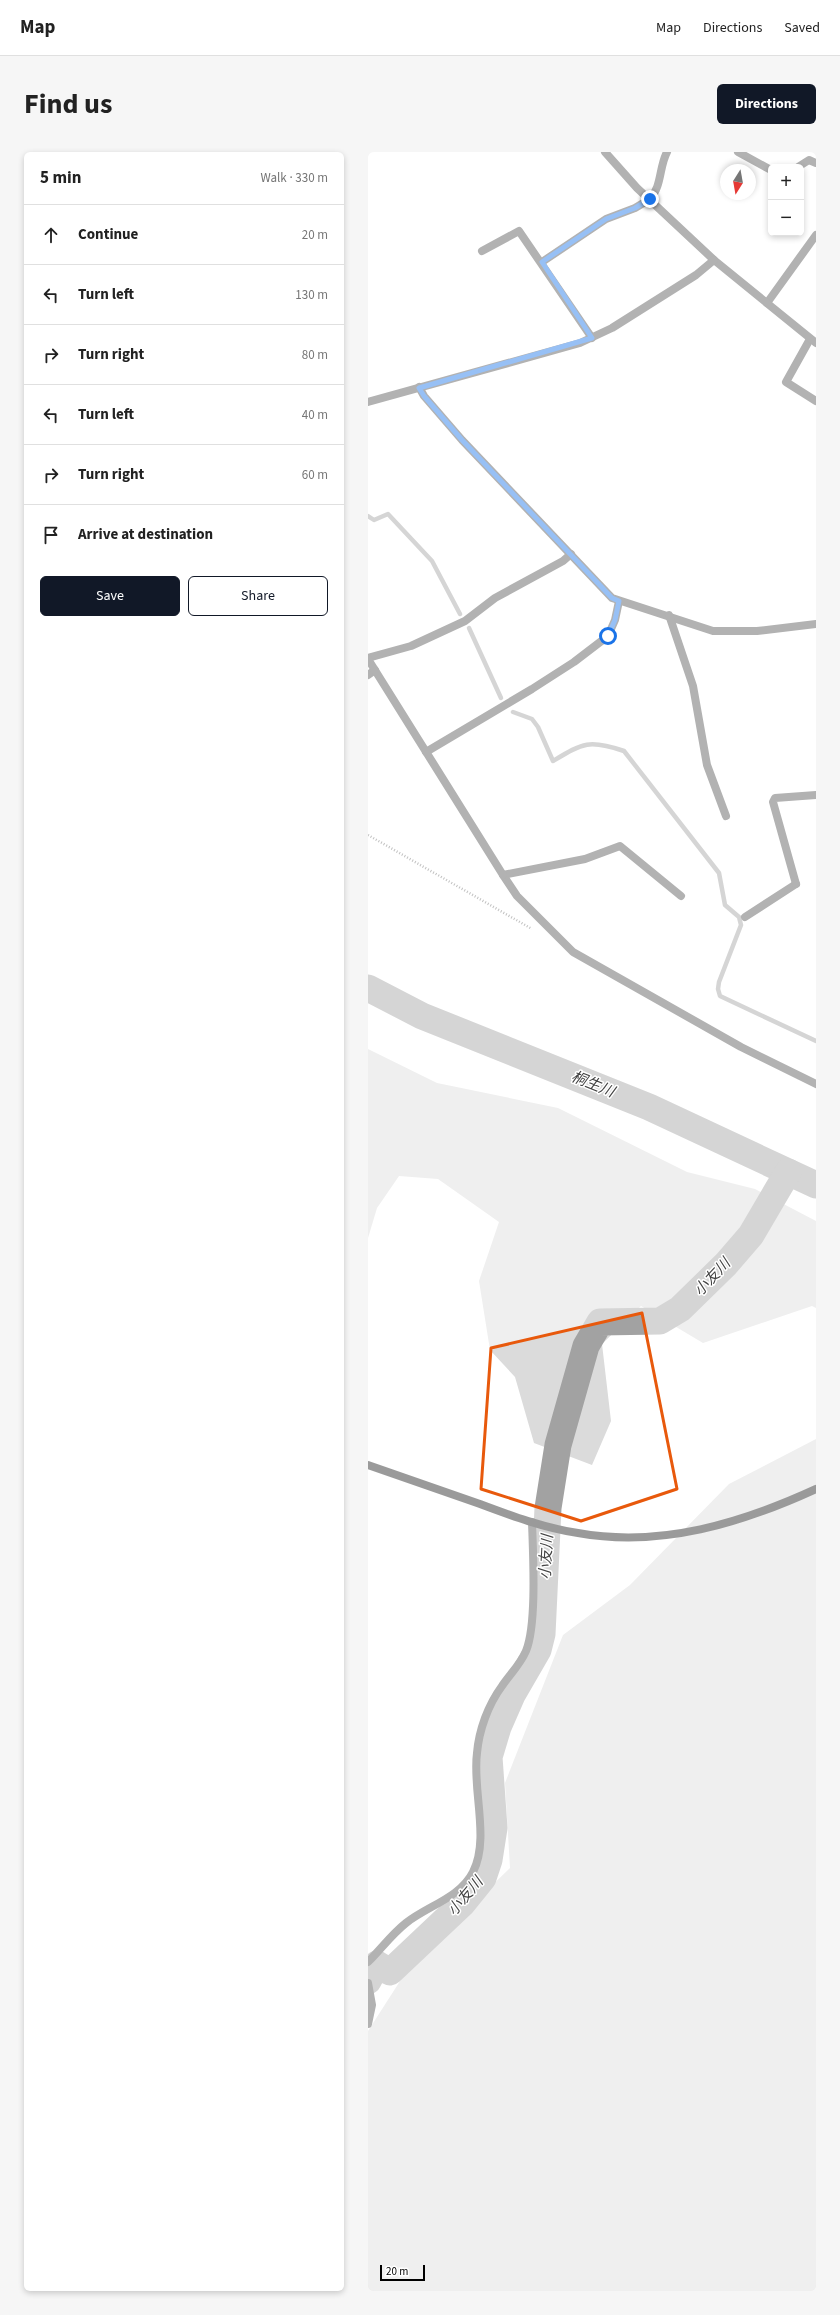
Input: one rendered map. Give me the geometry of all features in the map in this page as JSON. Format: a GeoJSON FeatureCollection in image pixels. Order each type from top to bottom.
{"type":"FeatureCollection","features":[{"type":"Feature","properties":{"kind":"street"},"geometry":{"type":"LineString","coordinates":[[605,152],[650,199],[714,260],[813,341],[786,382],[816,401]]}},
{"type":"Feature","properties":{"kind":"street"},"geometry":{"type":"LineString","coordinates":[[542,262],[606,219],[635,208],[650,199],[657,189],[663,159],[667,152]]}},
{"type":"Feature","properties":{"kind":"street"},"geometry":{"type":"LineString","coordinates":[[738,152],[768,168]]}},
{"type":"Feature","properties":{"kind":"street"},"geometry":{"type":"LineString","coordinates":[[803,164],[809,160],[816,163]]}},
{"type":"Feature","properties":{"kind":"street"},"geometry":{"type":"LineString","coordinates":[[482,251],[519,231],[542,262],[592,338]]}},
{"type":"Feature","properties":{"kind":"street"},"geometry":{"type":"LineString","coordinates":[[767,303],[816,235]]}},
{"type":"Feature","properties":{"kind":"street"},"geometry":{"type":"LineString","coordinates":[[368,402],[592,338],[612,328],[696,275],[714,260]]}},
{"type":"Feature","properties":{"kind":"street"},"geometry":{"type":"LineString","coordinates":[[419,388],[424,396],[462,440],[612,598],[669,615],[713,631],[757,631],[816,624]]}},
{"type":"Feature","properties":{"kind":"street"},"geometry":{"type":"LineString","coordinates":[[571,554],[562,561],[494,598],[465,622],[411,646],[368,658],[517,896],[573,952],[741,1047],[816,1084]]}},
{"type":"Feature","properties":{"kind":"street"},"geometry":{"type":"LineString","coordinates":[[426,752],[532,689],[574,662],[608,636],[615,620],[619,601]]}},
{"type":"Feature","properties":{"kind":"street"},"geometry":{"type":"LineString","coordinates":[[669,615],[693,686],[708,765],[726,816]]}},
{"type":"Feature","properties":{"kind":"street"},"geometry":{"type":"LineString","coordinates":[[368,675],[375,670]]}},
{"type":"Feature","properties":{"kind":"street"},"geometry":{"type":"LineString","coordinates":[[745,917],[796,884],[773,802],[776,798],[816,795]]}},
{"type":"Feature","properties":{"kind":"street"},"geometry":{"type":"LineString","coordinates":[[503,875],[585,859],[620,846],[681,896]]}},
{"type":"Feature","properties":{"kind":"street"},"geometry":{"type":"LineString","coordinates":[[368,1465],[534,1523],[555,1529],[607,1537],[670,1535],[702,1530],[735,1521],[778,1506],[816,1489]]}},
{"type":"Feature","properties":{"kind":"street"},"geometry":{"type":"LineString","coordinates":[[368,1962],[406,1922],[442,1902],[461,1887],[472,1874],[478,1860],[480,1804],[475,1774],[477,1753],[481,1729],[491,1703],[502,1686],[518,1668],[532,1632],[534,1523]]}},
{"type":"Feature","properties":{"kind":"street"},"geometry":{"type":"LineString","coordinates":[[368,2024],[372,2005],[370,1987]]}},
{"type":"Feature","properties":{"kind":"path"},"geometry":{"type":"LineString","coordinates":[[368,835],[539,933]]}},
{"type":"Feature","properties":{"kind":"highlighted area"},"geometry":{"type":"Polygon","coordinates":[[[642,1313],[677,1489],[581,1521],[481,1489],[491,1348],[642,1313]]]}},
{"type":"Feature","properties":{"kind":"shaded area"},"geometry":{"type":"Polygon","coordinates":[[[368,1049],[437,1083],[558,1108],[687,1172],[755,1189],[816,1221],[816,1308],[812,1306],[703,1343],[641,1306],[602,1344],[611,1421],[592,1465],[534,1443],[515,1377],[490,1350],[479,1281],[499,1222],[438,1179],[399,1176],[377,1208],[368,1238],[368,1049]]]}},
{"type":"Feature","properties":{"kind":"shaded area"},"geometry":{"type":"Polygon","coordinates":[[[816,1439],[816,2291],[368,2291],[368,2031],[411,1964],[510,1868],[505,1783],[563,1635],[630,1585],[729,1484],[816,1439]]]}},
{"type":"Feature","properties":{"kind":"waterway"},"geometry":{"type":"LineString","coordinates":[[368,516],[374,520],[388,514],[432,561],[460,614]]}},
{"type":"Feature","properties":{"kind":"waterway"},"geometry":{"type":"LineString","coordinates":[[469,628],[501,698]]}},
{"type":"Feature","properties":{"kind":"waterway"},"geometry":{"type":"LineString","coordinates":[[513,712],[532,719],[538,727],[553,761],[579,747],[594,744],[624,751],[719,873],[725,905],[739,917],[741,925],[719,982],[718,989],[720,996],[816,1041]]}},
{"type":"Feature","properties":{"kind":"waterway","name":"桐生川"},"geometry":{"type":"LineString","coordinates":[[368,988],[422,1016],[649,1107],[816,1185]]}},
{"type":"Feature","properties":{"kind":"waterway","name":"小友川"},"geometry":{"type":"LineString","coordinates":[[368,1981],[377,1964],[390,1972],[462,1904],[483,1878],[489,1860],[494,1828],[489,1757],[498,1727],[512,1695],[538,1650],[542,1634],[548,1508],[558,1445],[586,1346],[600,1322],[660,1321],[680,1309],[726,1264],[751,1235],[788,1172]]}},
{"type":"Feature","properties":{"kind":"route"},"geometry":{"type":"LineString","coordinates":[[608,636],[615,620],[619,601],[612,598],[462,440],[424,396],[419,388],[580,343],[592,338],[542,262],[606,219],[635,208],[650,199]]}}]}
